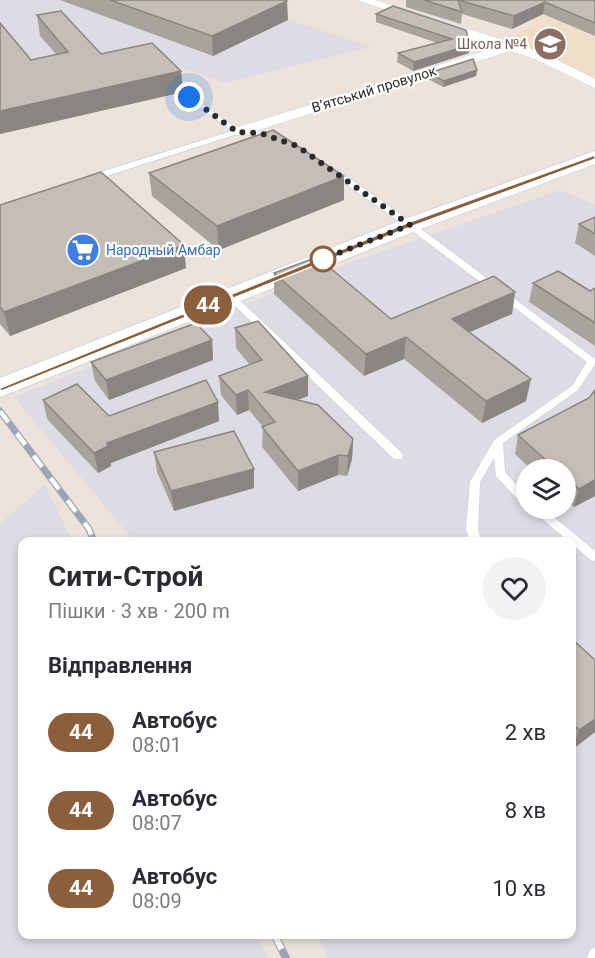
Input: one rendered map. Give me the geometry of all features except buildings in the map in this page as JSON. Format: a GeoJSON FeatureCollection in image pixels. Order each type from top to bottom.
{"type":"FeatureCollection","features":[{"type":"Feature","properties":{"kind":"street"},"geometry":{"type":"LineString","coordinates":[[363,0],[537,55],[595,84]]}},
{"type":"Feature","properties":{"kind":"street","name":"В’ятський провулок"},"geometry":{"type":"LineString","coordinates":[[237,132],[512,46]]}},
{"type":"Feature","properties":{"kind":"street"},"geometry":{"type":"LineString","coordinates":[[11,383],[410,225],[595,157]]}},
{"type":"Feature","properties":{"kind":"lane"},"geometry":{"type":"LineString","coordinates":[[189,97],[237,132]]}},
{"type":"Feature","properties":{"kind":"lane"},"geometry":{"type":"LineString","coordinates":[[77,182],[237,132],[260,133],[278,140]]}},
{"type":"Feature","properties":{"kind":"lane"},"geometry":{"type":"LineString","coordinates":[[324,165],[410,225],[592,361],[575,388],[498,442],[475,482],[472,530],[475,537]]}},
{"type":"Feature","properties":{"kind":"lane"},"geometry":{"type":"LineString","coordinates":[[230,296],[398,456]]}},
{"type":"Feature","properties":{"kind":"lane"},"geometry":{"type":"LineString","coordinates":[[498,442],[500,473],[516,490]]}},
{"type":"Feature","properties":{"kind":"lane"},"geometry":{"type":"LineString","coordinates":[[548,519],[571,537]]}},
{"type":"Feature","properties":{"kind":"lane"},"geometry":{"type":"LineString","coordinates":[[576,541],[595,557]]}},
{"type":"Feature","properties":{"kind":"shaded area"},"geometry":{"type":"Polygon","coordinates":[[[0,0],[229,0],[371,47],[226,83],[138,53],[0,83],[0,0]]]}},
{"type":"Feature","properties":{"kind":"shaded area","name":"Школа №4"},"geometry":{"type":"Polygon","coordinates":[[[475,0],[595,0],[595,84],[497,41],[536,25],[492,9],[475,0]]]}},
{"type":"Feature","properties":{"kind":"shaded area"},"geometry":{"type":"Polygon","coordinates":[[[560,190],[595,204],[595,958],[328,958],[319,939],[576,939],[576,537],[131,537],[14,397],[351,262],[560,190]]]}},
{"type":"Feature","properties":{"kind":"shaded area"},"geometry":{"type":"Polygon","coordinates":[[[45,484],[70,537],[18,537],[18,939],[259,939],[268,958],[0,958],[0,524],[45,484]]]}},
{"type":"Feature","properties":{"kind":"railway"},"geometry":{"type":"LineString","coordinates":[[0,411],[89,529],[92,537]]}},
{"type":"Feature","properties":{"kind":"railway"},"geometry":{"type":"LineString","coordinates":[[276,939],[286,958]]}},
{"type":"Feature","properties":{"kind":"bus line","name":"44"},"geometry":{"type":"LineString","coordinates":[[0,388],[410,225],[595,157]]}},
{"type":"Feature","properties":{"kind":"place","name":"Школа №4"},"geometry":{"type":"Point","coordinates":[550,44]}},
{"type":"Feature","properties":{"kind":"place","name":"Народный Амбар"},"geometry":{"type":"Point","coordinates":[83,250]}},
{"type":"Feature","properties":{"kind":"route"},"geometry":{"type":"LineString","coordinates":[[189,97],[237,132],[260,133],[297,146],[410,225],[323,259]]}}]}
